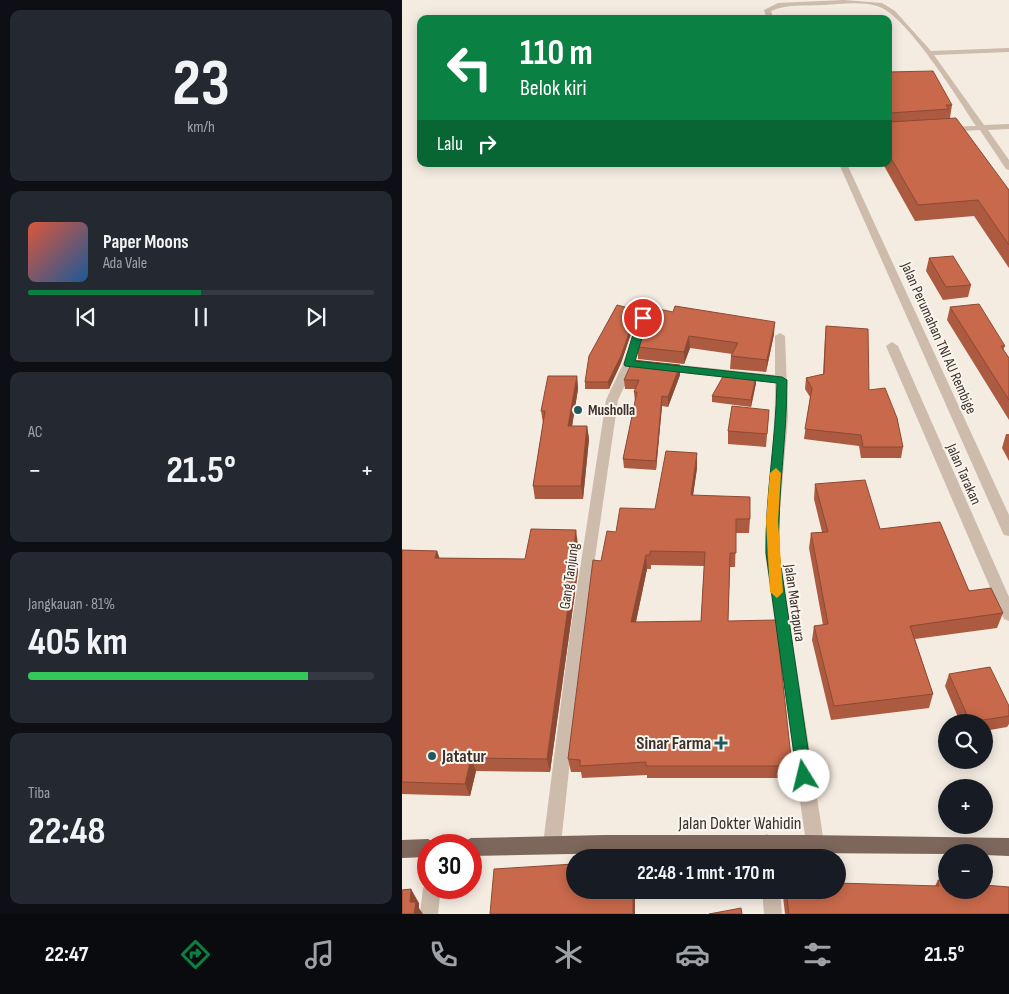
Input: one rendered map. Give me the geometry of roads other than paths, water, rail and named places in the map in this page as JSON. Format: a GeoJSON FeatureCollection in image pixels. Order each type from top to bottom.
{"type":"FeatureCollection","features":[{"type":"Feature","properties":{"kind":"main road","name":"Jalan Dokter Wahidin"},"geometry":{"type":"LineString","coordinates":[[775,849],[815,843],[1008,847]]}},
{"type":"Feature","properties":{"kind":"main road","name":"Jalan Dokter Wahidin"},"geometry":{"type":"LineString","coordinates":[[482,847],[552,844],[732,849]]}},
{"type":"Feature","properties":{"kind":"main road"},"geometry":{"type":"LineString","coordinates":[[402,849],[417,848]]}},
{"type":"Feature","properties":{"kind":"street"},"geometry":{"type":"LineString","coordinates":[[769,15],[767,10],[776,6],[861,1],[874,2],[890,9],[929,53],[943,79],[1008,167]]}},
{"type":"Feature","properties":{"kind":"street"},"geometry":{"type":"LineString","coordinates":[[929,53],[1008,50]]}},
{"type":"Feature","properties":{"kind":"street"},"geometry":{"type":"LineString","coordinates":[[934,130],[1008,126]]}},
{"type":"Feature","properties":{"kind":"street","name":"Jalan Perumahan TNI AU Rembige"},"geometry":{"type":"LineString","coordinates":[[844,167],[1008,527]]}},
{"type":"Feature","properties":{"kind":"street","name":"Gang Tanjung"},"geometry":{"type":"LineString","coordinates":[[552,844],[576,640],[612,400],[638,365],[643,318]]}},
{"type":"Feature","properties":{"kind":"street","name":"Jalan Martapura"},"geometry":{"type":"LineString","coordinates":[[780,336],[782,417],[772,521],[772,553],[815,843]]}},
{"type":"Feature","properties":{"kind":"street","name":"Jalan Tarakan"},"geometry":{"type":"LineString","coordinates":[[892,346],[1008,614]]}},
{"type":"Feature","properties":{"kind":"street"},"geometry":{"type":"LineString","coordinates":[[638,365],[782,380]]}},
{"type":"Feature","properties":{"kind":"street"},"geometry":{"type":"LineString","coordinates":[[429,914],[431,899]]}},
{"type":"Feature","properties":{"kind":"street"},"geometry":{"type":"LineString","coordinates":[[772,899],[773,914]]}},
{"type":"Feature","properties":{"kind":"place","name":"Musholla"},"geometry":{"type":"Point","coordinates":[578,410]}},
{"type":"Feature","properties":{"kind":"place","name":"Sinar Farma"},"geometry":{"type":"Point","coordinates":[721,743]}},
{"type":"Feature","properties":{"kind":"place","name":"Jatatur"},"geometry":{"type":"Point","coordinates":[432,756]}}]}
